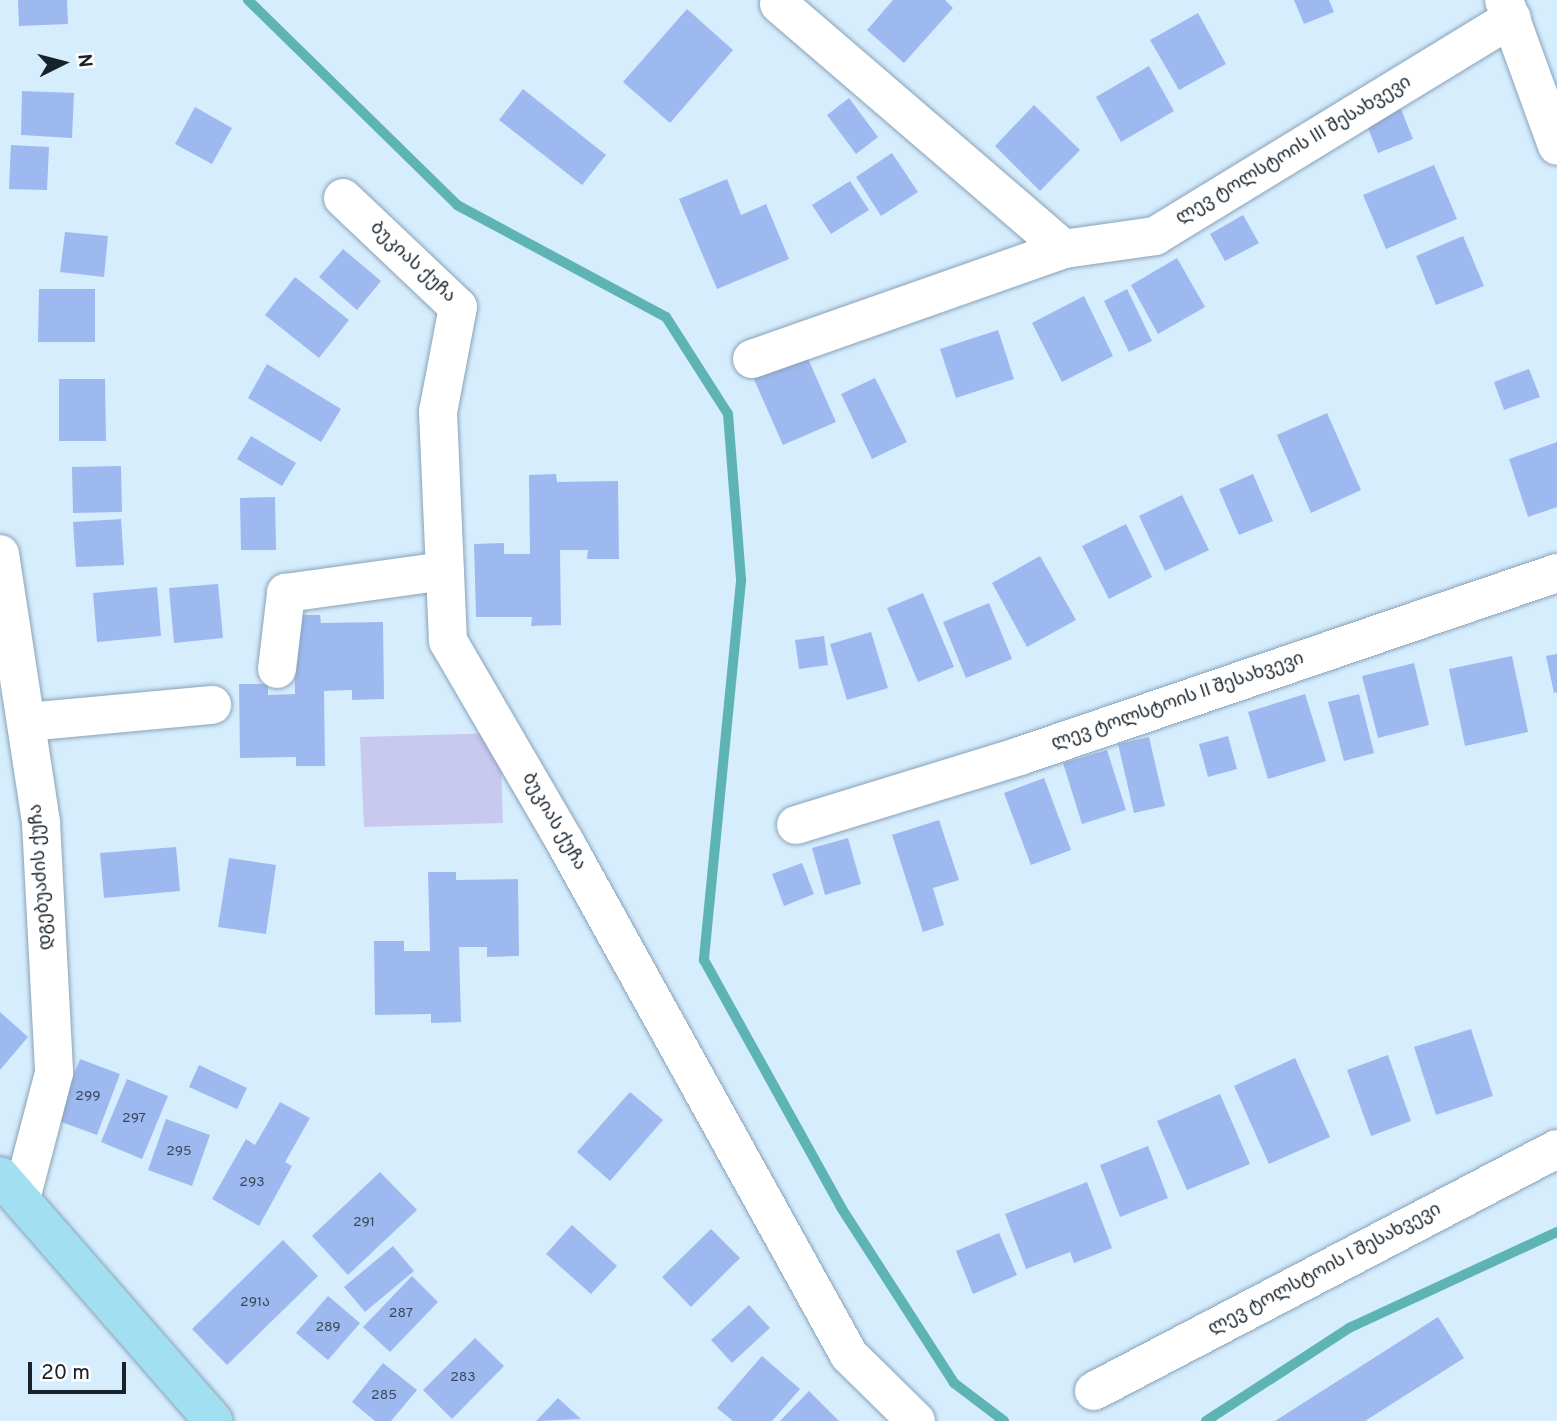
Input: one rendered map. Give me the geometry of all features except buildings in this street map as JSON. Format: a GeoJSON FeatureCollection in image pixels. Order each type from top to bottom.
{"type":"FeatureCollection","features":[{"type":"Feature","properties":{"kind":"main road"},"geometry":{"type":"LineString","coordinates":[[11,1187],[214,1421]]}},
{"type":"Feature","properties":{"kind":"street"},"geometry":{"type":"LineString","coordinates":[[779,4],[1064,248]]}},
{"type":"Feature","properties":{"kind":"street"},"geometry":{"type":"LineString","coordinates":[[1508,9],[1557,146]]}},
{"type":"Feature","properties":{"kind":"street","name":"ლევ ტოლსტოის III შესახვევი"},"geometry":{"type":"LineString","coordinates":[[752,359],[1064,248],[1155,236],[1508,9]]}},
{"type":"Feature","properties":{"kind":"street","name":"ბუკიას ქუჩა"},"geometry":{"type":"LineString","coordinates":[[343,198],[458,307],[438,412],[448,642],[565,842],[849,1355],[916,1421]]}},
{"type":"Feature","properties":{"kind":"street","name":"დგებუაძის ქუჩა"},"geometry":{"type":"LineString","coordinates":[[0,554],[40,822],[54,1073],[11,1187]]}},
{"type":"Feature","properties":{"kind":"street"},"geometry":{"type":"LineString","coordinates":[[277,669],[286,593],[444,571]]}},
{"type":"Feature","properties":{"kind":"street","name":"ლევ ტოლსტოის II შესახვევი"},"geometry":{"type":"LineString","coordinates":[[796,825],[1020,756],[1557,573]]}},
{"type":"Feature","properties":{"kind":"street"},"geometry":{"type":"LineString","coordinates":[[27,722],[212,705]]}},
{"type":"Feature","properties":{"kind":"street","name":"ლევ ტოლსტოის I შესახვევი"},"geometry":{"type":"LineString","coordinates":[[1094,1391],[1557,1149]]}},
{"type":"Feature","properties":{"kind":"shaded area"},"geometry":{"type":"Polygon","coordinates":[[[500,733],[503,823],[364,827],[360,737],[500,733]]]}},
{"type":"Feature","properties":{"kind":"waterway"},"geometry":{"type":"LineString","coordinates":[[248,0],[457,205],[666,317],[728,414],[741,581],[704,960],[842,1209],[954,1383],[1004,1421]]}},
{"type":"Feature","properties":{"kind":"waterway"},"geometry":{"type":"LineString","coordinates":[[1206,1421],[1349,1328],[1557,1232]]}}]}
